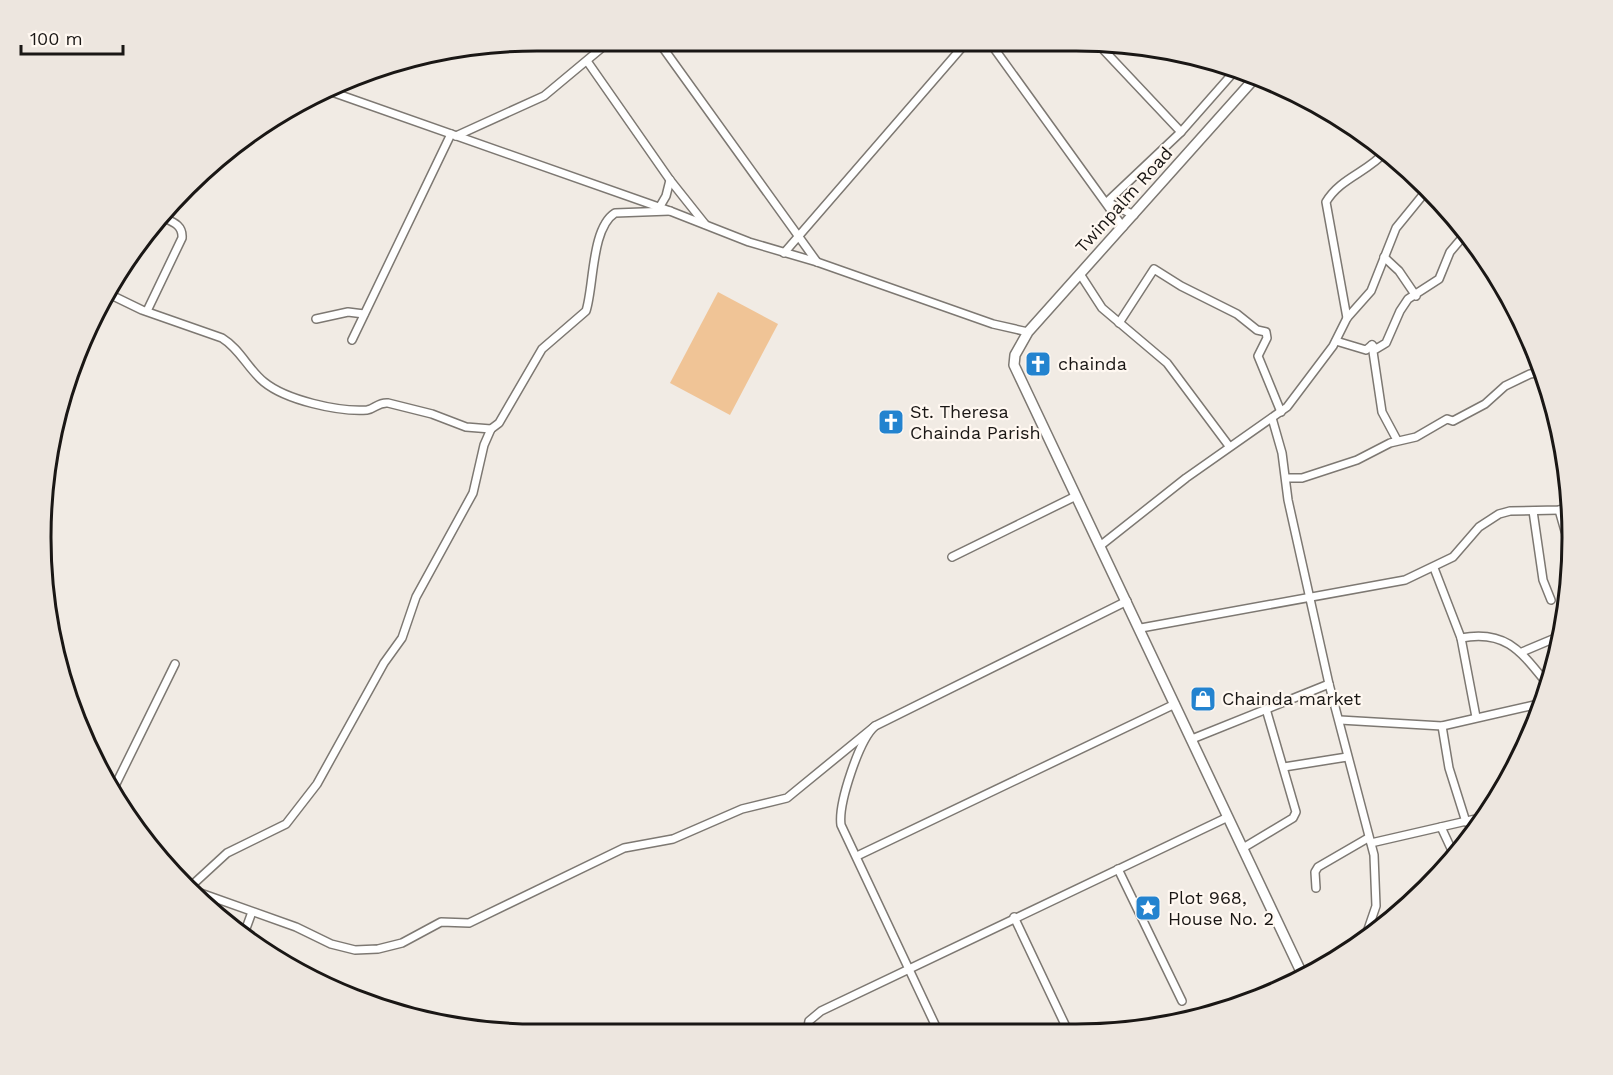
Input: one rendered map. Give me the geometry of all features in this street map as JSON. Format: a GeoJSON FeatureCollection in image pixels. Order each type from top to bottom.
{"type":"FeatureCollection","features":[{"type":"Feature","properties":{"kind":"main road","name":"Twinpalm Road"},"geometry":{"type":"LineString","coordinates":[[1076,496],[1017,374],[1015,355],[1019,344],[1250,84]]}},
{"type":"Feature","properties":{"kind":"main road"},"geometry":{"type":"LineString","coordinates":[[1076,496],[1141,628],[1300,969]]}},
{"type":"Feature","properties":{"kind":"street"},"geometry":{"type":"LineString","coordinates":[[352,340],[453,135],[544,96],[598,51]]}},
{"type":"Feature","properties":{"kind":"street"},"geometry":{"type":"LineString","coordinates":[[665,51],[817,262]]}},
{"type":"Feature","properties":{"kind":"street"},"geometry":{"type":"LineString","coordinates":[[784,253],[801,237],[959,51]]}},
{"type":"Feature","properties":{"kind":"street"},"geometry":{"type":"LineString","coordinates":[[996,51],[1123,227]]}},
{"type":"Feature","properties":{"kind":"street"},"geometry":{"type":"LineString","coordinates":[[1105,52],[1181,132]]}},
{"type":"Feature","properties":{"kind":"street"},"geometry":{"type":"LineString","coordinates":[[587,61],[670,180],[705,225]]}},
{"type":"Feature","properties":{"kind":"street"},"geometry":{"type":"LineString","coordinates":[[1107,202],[1181,132],[1230,76]]}},
{"type":"Feature","properties":{"kind":"street"},"geometry":{"type":"LineString","coordinates":[[338,94],[784,253],[817,262],[993,324],[1028,332]]}},
{"type":"Feature","properties":{"kind":"street"},"geometry":{"type":"LineString","coordinates":[[1347,318],[1326,201],[1353,174],[1379,158]]}},
{"type":"Feature","properties":{"kind":"street"},"geometry":{"type":"LineString","coordinates":[[659,208],[666,196],[670,180]]}},
{"type":"Feature","properties":{"kind":"street"},"geometry":{"type":"LineString","coordinates":[[1100,546],[1229,446],[1281,412],[1296,398],[1336,340],[1347,318],[1371,291],[1402,218],[1422,195]]}},
{"type":"Feature","properties":{"kind":"street"},"geometry":{"type":"LineString","coordinates":[[1107,202],[1134,215]]}},
{"type":"Feature","properties":{"kind":"street"},"geometry":{"type":"LineString","coordinates":[[195,884],[227,853],[286,824],[317,784],[384,663],[402,639],[416,597],[473,493],[484,445],[491,429],[499,423],[542,349],[550,340],[581,318],[586,311],[592,267],[606,222],[611,215],[622,212],[670,211]]}},
{"type":"Feature","properties":{"kind":"street"},"geometry":{"type":"LineString","coordinates":[[147,311],[182,238],[182,230],[169,221]]}},
{"type":"Feature","properties":{"kind":"street"},"geometry":{"type":"LineString","coordinates":[[1372,345],[1376,349],[1386,343],[1408,299],[1416,296],[1439,279],[1450,252],[1460,240]]}},
{"type":"Feature","properties":{"kind":"street"},"geometry":{"type":"LineString","coordinates":[[1384,257],[1399,271],[1416,296]]}},
{"type":"Feature","properties":{"kind":"street"},"geometry":{"type":"LineString","coordinates":[[1119,323],[1154,269],[1237,314],[1257,330],[1266,332],[1267,338],[1258,356],[1281,412]]}},
{"type":"Feature","properties":{"kind":"street"},"geometry":{"type":"LineString","coordinates":[[1080,274],[1102,308],[1167,363],[1229,446]]}},
{"type":"Feature","properties":{"kind":"street"},"geometry":{"type":"LineString","coordinates":[[115,297],[147,311],[222,338],[233,345],[253,371],[271,388],[309,403],[369,410],[381,402],[388,403],[432,414],[466,427],[491,429]]}},
{"type":"Feature","properties":{"kind":"street"},"geometry":{"type":"LineString","coordinates":[[315,319],[340,313],[364,315]]}},
{"type":"Feature","properties":{"kind":"street"},"geometry":{"type":"LineString","coordinates":[[1336,340],[1366,350],[1372,345]]}},
{"type":"Feature","properties":{"kind":"street"},"geometry":{"type":"LineString","coordinates":[[1372,345],[1382,412],[1397,440]]}},
{"type":"Feature","properties":{"kind":"street"},"geometry":{"type":"LineString","coordinates":[[1286,478],[1302,478],[1357,460],[1397,440],[1416,437],[1447,419],[1453,421],[1485,404],[1505,386],[1533,373]]}},
{"type":"Feature","properties":{"kind":"street"},"geometry":{"type":"LineString","coordinates":[[1272,418],[1329,684],[1374,855],[1376,899],[1371,924]]}},
{"type":"Feature","properties":{"kind":"street"},"geometry":{"type":"LineString","coordinates":[[952,558],[1076,496]]}},
{"type":"Feature","properties":{"kind":"street"},"geometry":{"type":"LineString","coordinates":[[1141,628],[1405,580],[1434,568],[1459,553],[1479,527],[1488,520],[1510,511],[1559,510],[1561,518]]}},
{"type":"Feature","properties":{"kind":"street"},"geometry":{"type":"LineString","coordinates":[[1533,511],[1543,580],[1551,600]]}},
{"type":"Feature","properties":{"kind":"street"},"geometry":{"type":"LineString","coordinates":[[1434,568],[1461,638],[1476,717]]}},
{"type":"Feature","properties":{"kind":"street"},"geometry":{"type":"LineString","coordinates":[[207,894],[296,927],[331,944],[355,950],[378,950],[402,943],[441,922],[469,923],[624,848],[673,839],[742,809],[787,798],[875,726],[1127,601]]}},
{"type":"Feature","properties":{"kind":"street"},"geometry":{"type":"LineString","coordinates":[[1461,638],[1490,636],[1522,652],[1541,676]]}},
{"type":"Feature","properties":{"kind":"street"},"geometry":{"type":"LineString","coordinates":[[1522,652],[1551,640]]}},
{"type":"Feature","properties":{"kind":"street"},"geometry":{"type":"LineString","coordinates":[[117,782],[175,664]]}},
{"type":"Feature","properties":{"kind":"street"},"geometry":{"type":"LineString","coordinates":[[1192,739],[1329,684]]}},
{"type":"Feature","properties":{"kind":"street"},"geometry":{"type":"LineString","coordinates":[[857,856],[1175,704]]}},
{"type":"Feature","properties":{"kind":"street"},"geometry":{"type":"LineString","coordinates":[[1340,720],[1442,726],[1532,706]]}},
{"type":"Feature","properties":{"kind":"street"},"geometry":{"type":"LineString","coordinates":[[1243,848],[1295,815],[1296,809],[1266,709]]}},
{"type":"Feature","properties":{"kind":"street"},"geometry":{"type":"LineString","coordinates":[[875,726],[864,740],[840,811],[841,825],[935,1024]]}},
{"type":"Feature","properties":{"kind":"street"},"geometry":{"type":"LineString","coordinates":[[1442,726],[1449,768],[1466,822]]}},
{"type":"Feature","properties":{"kind":"street"},"geometry":{"type":"LineString","coordinates":[[1284,767],[1347,757]]}},
{"type":"Feature","properties":{"kind":"street"},"geometry":{"type":"LineString","coordinates":[[808,1024],[814,1015],[909,968],[1228,817]]}},
{"type":"Feature","properties":{"kind":"street"},"geometry":{"type":"LineString","coordinates":[[1316,888],[1315,872],[1318,867],[1369,840],[1471,821]]}},
{"type":"Feature","properties":{"kind":"street"},"geometry":{"type":"LineString","coordinates":[[1441,827],[1450,847]]}},
{"type":"Feature","properties":{"kind":"street"},"geometry":{"type":"LineString","coordinates":[[1118,868],[1182,1001]]}},
{"type":"Feature","properties":{"kind":"street"},"geometry":{"type":"LineString","coordinates":[[247,927],[252,912]]}},
{"type":"Feature","properties":{"kind":"street"},"geometry":{"type":"LineString","coordinates":[[1014,917],[1065,1024]]}},
{"type":"Feature","properties":{"kind":"shaded area"},"geometry":{"type":"Polygon","coordinates":[[[718,292],[778,324],[730,415],[670,383],[718,292]]]}},
{"type":"Feature","properties":{"kind":"place","name":"chainda"},"geometry":{"type":"Point","coordinates":[1038,364]}},
{"type":"Feature","properties":{"kind":"place","name":"St. Theresa Chainda Parish"},"geometry":{"type":"Point","coordinates":[891,422]}},
{"type":"Feature","properties":{"kind":"place","name":"Chainda market"},"geometry":{"type":"Point","coordinates":[1203,699]}},
{"type":"Feature","properties":{"kind":"place","name":"Plot 968, House No. 2"},"geometry":{"type":"Point","coordinates":[1148,908]}}]}
